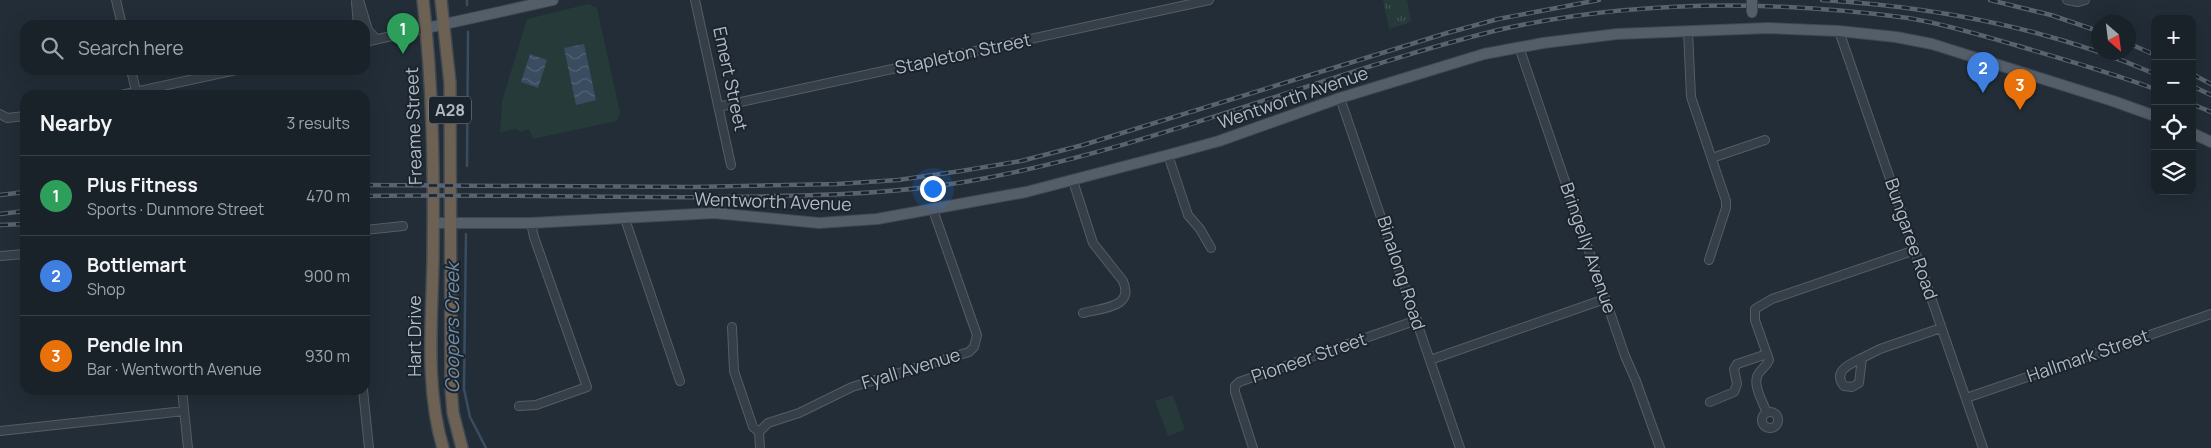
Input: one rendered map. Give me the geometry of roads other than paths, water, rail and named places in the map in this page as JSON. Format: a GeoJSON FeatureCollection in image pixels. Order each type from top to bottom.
{"type":"FeatureCollection","features":[{"type":"Feature","properties":{"kind":"highway","name":"A28"},"geometry":{"type":"LineString","coordinates":[[423,0],[427,28]]}},
{"type":"Feature","properties":{"kind":"highway","name":"A28"},"geometry":{"type":"LineString","coordinates":[[441,0],[445,24]]}},
{"type":"Feature","properties":{"kind":"highway","name":"Freame Street"},"geometry":{"type":"LineString","coordinates":[[445,24],[450,83],[450,223]]}},
{"type":"Feature","properties":{"kind":"highway","name":"Freame Street"},"geometry":{"type":"LineString","coordinates":[[427,28],[433,154],[433,223]]}},
{"type":"Feature","properties":{"kind":"highway","name":"Hart Drive"},"geometry":{"type":"LineString","coordinates":[[433,223],[433,398],[443,448]]}},
{"type":"Feature","properties":{"kind":"highway","name":"Hart Drive"},"geometry":{"type":"LineString","coordinates":[[450,223],[450,388],[453,413],[462,448]]}},
{"type":"Feature","properties":{"kind":"main road"},"geometry":{"type":"LineString","coordinates":[[427,28],[553,0]]}},
{"type":"Feature","properties":{"kind":"main road"},"geometry":{"type":"LineString","coordinates":[[1752,0],[1752,28]]}},
{"type":"Feature","properties":{"kind":"main road","name":"Wentworth Avenue"},"geometry":{"type":"LineString","coordinates":[[433,223],[531,223],[714,213],[819,223],[876,220],[1026,192],[1168,156],[1340,98],[1484,54],[1519,47],[1618,34],[1752,28],[1839,31],[1896,37],[1932,44],[2151,115]]}},
{"type":"Feature","properties":{"kind":"main road"},"geometry":{"type":"LineString","coordinates":[[2196,135],[2211,142]]}},
{"type":"Feature","properties":{"kind":"street"},"geometry":{"type":"LineString","coordinates":[[116,0],[121,20]]}},
{"type":"Feature","properties":{"kind":"street"},"geometry":{"type":"LineString","coordinates":[[357,0],[358,20]]}},
{"type":"Feature","properties":{"kind":"street"},"geometry":{"type":"LineString","coordinates":[[357,0],[364,20]]}},
{"type":"Feature","properties":{"kind":"street","name":"Emert Street"},"geometry":{"type":"LineString","coordinates":[[695,0],[731,165]]}},
{"type":"Feature","properties":{"kind":"street","name":"Stapleton Street"},"geometry":{"type":"LineString","coordinates":[[718,107],[1209,0]]}},
{"type":"Feature","properties":{"kind":"street"},"geometry":{"type":"LineString","coordinates":[[2067,0],[2083,1]]}},
{"type":"Feature","properties":{"kind":"street"},"geometry":{"type":"LineString","coordinates":[[370,41],[427,28]]}},
{"type":"Feature","properties":{"kind":"street"},"geometry":{"type":"LineString","coordinates":[[1688,30],[1691,97],[1726,204],[1709,260]]}},
{"type":"Feature","properties":{"kind":"street","name":"Bungaree Road"},"geometry":{"type":"LineString","coordinates":[[1839,31],[1983,448]]}},
{"type":"Feature","properties":{"kind":"street"},"geometry":{"type":"LineString","coordinates":[[370,32],[376,39]]}},
{"type":"Feature","properties":{"kind":"street","name":"Bringelly Avenue"},"geometry":{"type":"LineString","coordinates":[[1519,47],[1605,298],[1660,448]]}},
{"type":"Feature","properties":{"kind":"street"},"geometry":{"type":"LineString","coordinates":[[132,75],[135,90]]}},
{"type":"Feature","properties":{"kind":"street"},"geometry":{"type":"LineString","coordinates":[[149,90],[214,75]]}},
{"type":"Feature","properties":{"kind":"street","name":"Binalong Road"},"geometry":{"type":"LineString","coordinates":[[1340,98],[1460,448]]}},
{"type":"Feature","properties":{"kind":"street"},"geometry":{"type":"LineString","coordinates":[[4,116],[20,116]]}},
{"type":"Feature","properties":{"kind":"street"},"geometry":{"type":"LineString","coordinates":[[1712,158],[1765,140]]}},
{"type":"Feature","properties":{"kind":"street"},"geometry":{"type":"LineString","coordinates":[[1168,156],[1188,215],[1200,229],[1211,248]]}},
{"type":"Feature","properties":{"kind":"street"},"geometry":{"type":"LineString","coordinates":[[1073,181],[1093,242],[1123,281],[1126,288],[1126,295],[1119,304],[1083,313]]}},
{"type":"Feature","properties":{"kind":"street","name":"Fyall Avenue"},"geometry":{"type":"LineString","coordinates":[[758,432],[768,423],[800,413],[852,387],[969,352],[974,347],[977,335],[933,210]]}},
{"type":"Feature","properties":{"kind":"street"},"geometry":{"type":"LineString","coordinates":[[625,218],[680,381]]}},
{"type":"Feature","properties":{"kind":"street"},"geometry":{"type":"LineString","coordinates":[[519,406],[536,405],[586,387],[531,223]]}},
{"type":"Feature","properties":{"kind":"street"},"geometry":{"type":"LineString","coordinates":[[370,229],[403,226]]}},
{"type":"Feature","properties":{"kind":"street"},"geometry":{"type":"LineString","coordinates":[[1767,412],[1756,380],[1758,374],[1769,362],[1754,315],[1756,307],[1772,299],[1915,250]]}},
{"type":"Feature","properties":{"kind":"street"},"geometry":{"type":"LineString","coordinates":[[0,256],[20,254]]}},
{"type":"Feature","properties":{"kind":"street"},"geometry":{"type":"LineString","coordinates":[[1430,360],[1605,298]]}},
{"type":"Feature","properties":{"kind":"street","name":"Hallmark Street"},"geometry":{"type":"LineString","coordinates":[[1966,398],[2211,314]]}},
{"type":"Feature","properties":{"kind":"street","name":"Pioneer Street"},"geometry":{"type":"LineString","coordinates":[[1253,448],[1234,392],[1235,386],[1239,382],[1417,320]]}},
{"type":"Feature","properties":{"kind":"street"},"geometry":{"type":"LineString","coordinates":[[732,327],[734,370],[753,427],[758,432],[760,448]]}},
{"type":"Feature","properties":{"kind":"street"},"geometry":{"type":"LineString","coordinates":[[1862,358],[1880,349],[1941,328]]}},
{"type":"Feature","properties":{"kind":"street"},"geometry":{"type":"LineString","coordinates":[[1710,402],[1734,392],[1737,384],[1734,369],[1737,364],[1767,354]]}},
{"type":"Feature","properties":{"kind":"street"},"geometry":{"type":"LineString","coordinates":[[182,395],[188,448]]}},
{"type":"Feature","properties":{"kind":"street"},"geometry":{"type":"LineString","coordinates":[[364,395],[369,448]]}},
{"type":"Feature","properties":{"kind":"street"},"geometry":{"type":"LineString","coordinates":[[0,431],[184,411]]}},
{"type":"Feature","properties":{"kind":"water"},"geometry":{"type":"Polygon","coordinates":[[[584,44],[596,100],[576,105],[564,48],[584,44]]]}},
{"type":"Feature","properties":{"kind":"water"},"geometry":{"type":"Polygon","coordinates":[[[530,54],[547,60],[538,88],[521,82],[530,54]]]}},
{"type":"Feature","properties":{"kind":"waterway","name":"Coopers Creek"},"geometry":{"type":"LineString","coordinates":[[467,0],[467,5]]}},
{"type":"Feature","properties":{"kind":"waterway","name":"Coopers Creek"},"geometry":{"type":"LineString","coordinates":[[467,166],[468,32]]}},
{"type":"Feature","properties":{"kind":"waterway","name":"Coopers Creek"},"geometry":{"type":"LineString","coordinates":[[466,234],[464,389],[470,417],[486,448]]}},
{"type":"Feature","properties":{"kind":"railway"},"geometry":{"type":"LineString","coordinates":[[370,185],[694,187],[837,184],[898,180],[961,171],[1021,161],[1083,145],[1498,19],[1599,0]]}},
{"type":"Feature","properties":{"kind":"railway"},"geometry":{"type":"LineString","coordinates":[[1822,0],[1907,8],[1992,22],[2075,44],[2151,72]]}},
{"type":"Feature","properties":{"kind":"railway"},"geometry":{"type":"LineString","coordinates":[[1990,0],[2051,15],[2091,29]]}},
{"type":"Feature","properties":{"kind":"railway"},"geometry":{"type":"LineString","coordinates":[[370,196],[785,196],[877,192],[939,186],[1037,167],[1104,150],[1170,131],[1366,68],[1498,30],[1548,20],[1651,8],[1702,6],[1806,8],[1922,20],[1989,37],[2103,71],[2151,88]]}},
{"type":"Feature","properties":{"kind":"railway"},"geometry":{"type":"LineString","coordinates":[[2136,47],[2151,53]]}},
{"type":"Feature","properties":{"kind":"railway"},"geometry":{"type":"LineString","coordinates":[[2196,76],[2211,84]]}},
{"type":"Feature","properties":{"kind":"railway"},"geometry":{"type":"LineString","coordinates":[[2196,88],[2211,95]]}},
{"type":"Feature","properties":{"kind":"railway"},"geometry":{"type":"LineString","coordinates":[[2194,105],[2211,112]]}},
{"type":"Feature","properties":{"kind":"railway"},"geometry":{"type":"LineString","coordinates":[[0,195],[20,193]]}},
{"type":"Feature","properties":{"kind":"railway"},"geometry":{"type":"LineString","coordinates":[[0,214],[20,212]]}},
{"type":"Feature","properties":{"kind":"railway"},"geometry":{"type":"LineString","coordinates":[[0,225],[20,224]]}},
{"type":"Feature","properties":{"kind":"place","name":"Plus Fitness"},"geometry":{"type":"Point","coordinates":[403,54]}},
{"type":"Feature","properties":{"kind":"place","name":"Bottlemart"},"geometry":{"type":"Point","coordinates":[1983,93]}},
{"type":"Feature","properties":{"kind":"place","name":"Pendle Inn"},"geometry":{"type":"Point","coordinates":[2020,110]}}]}
